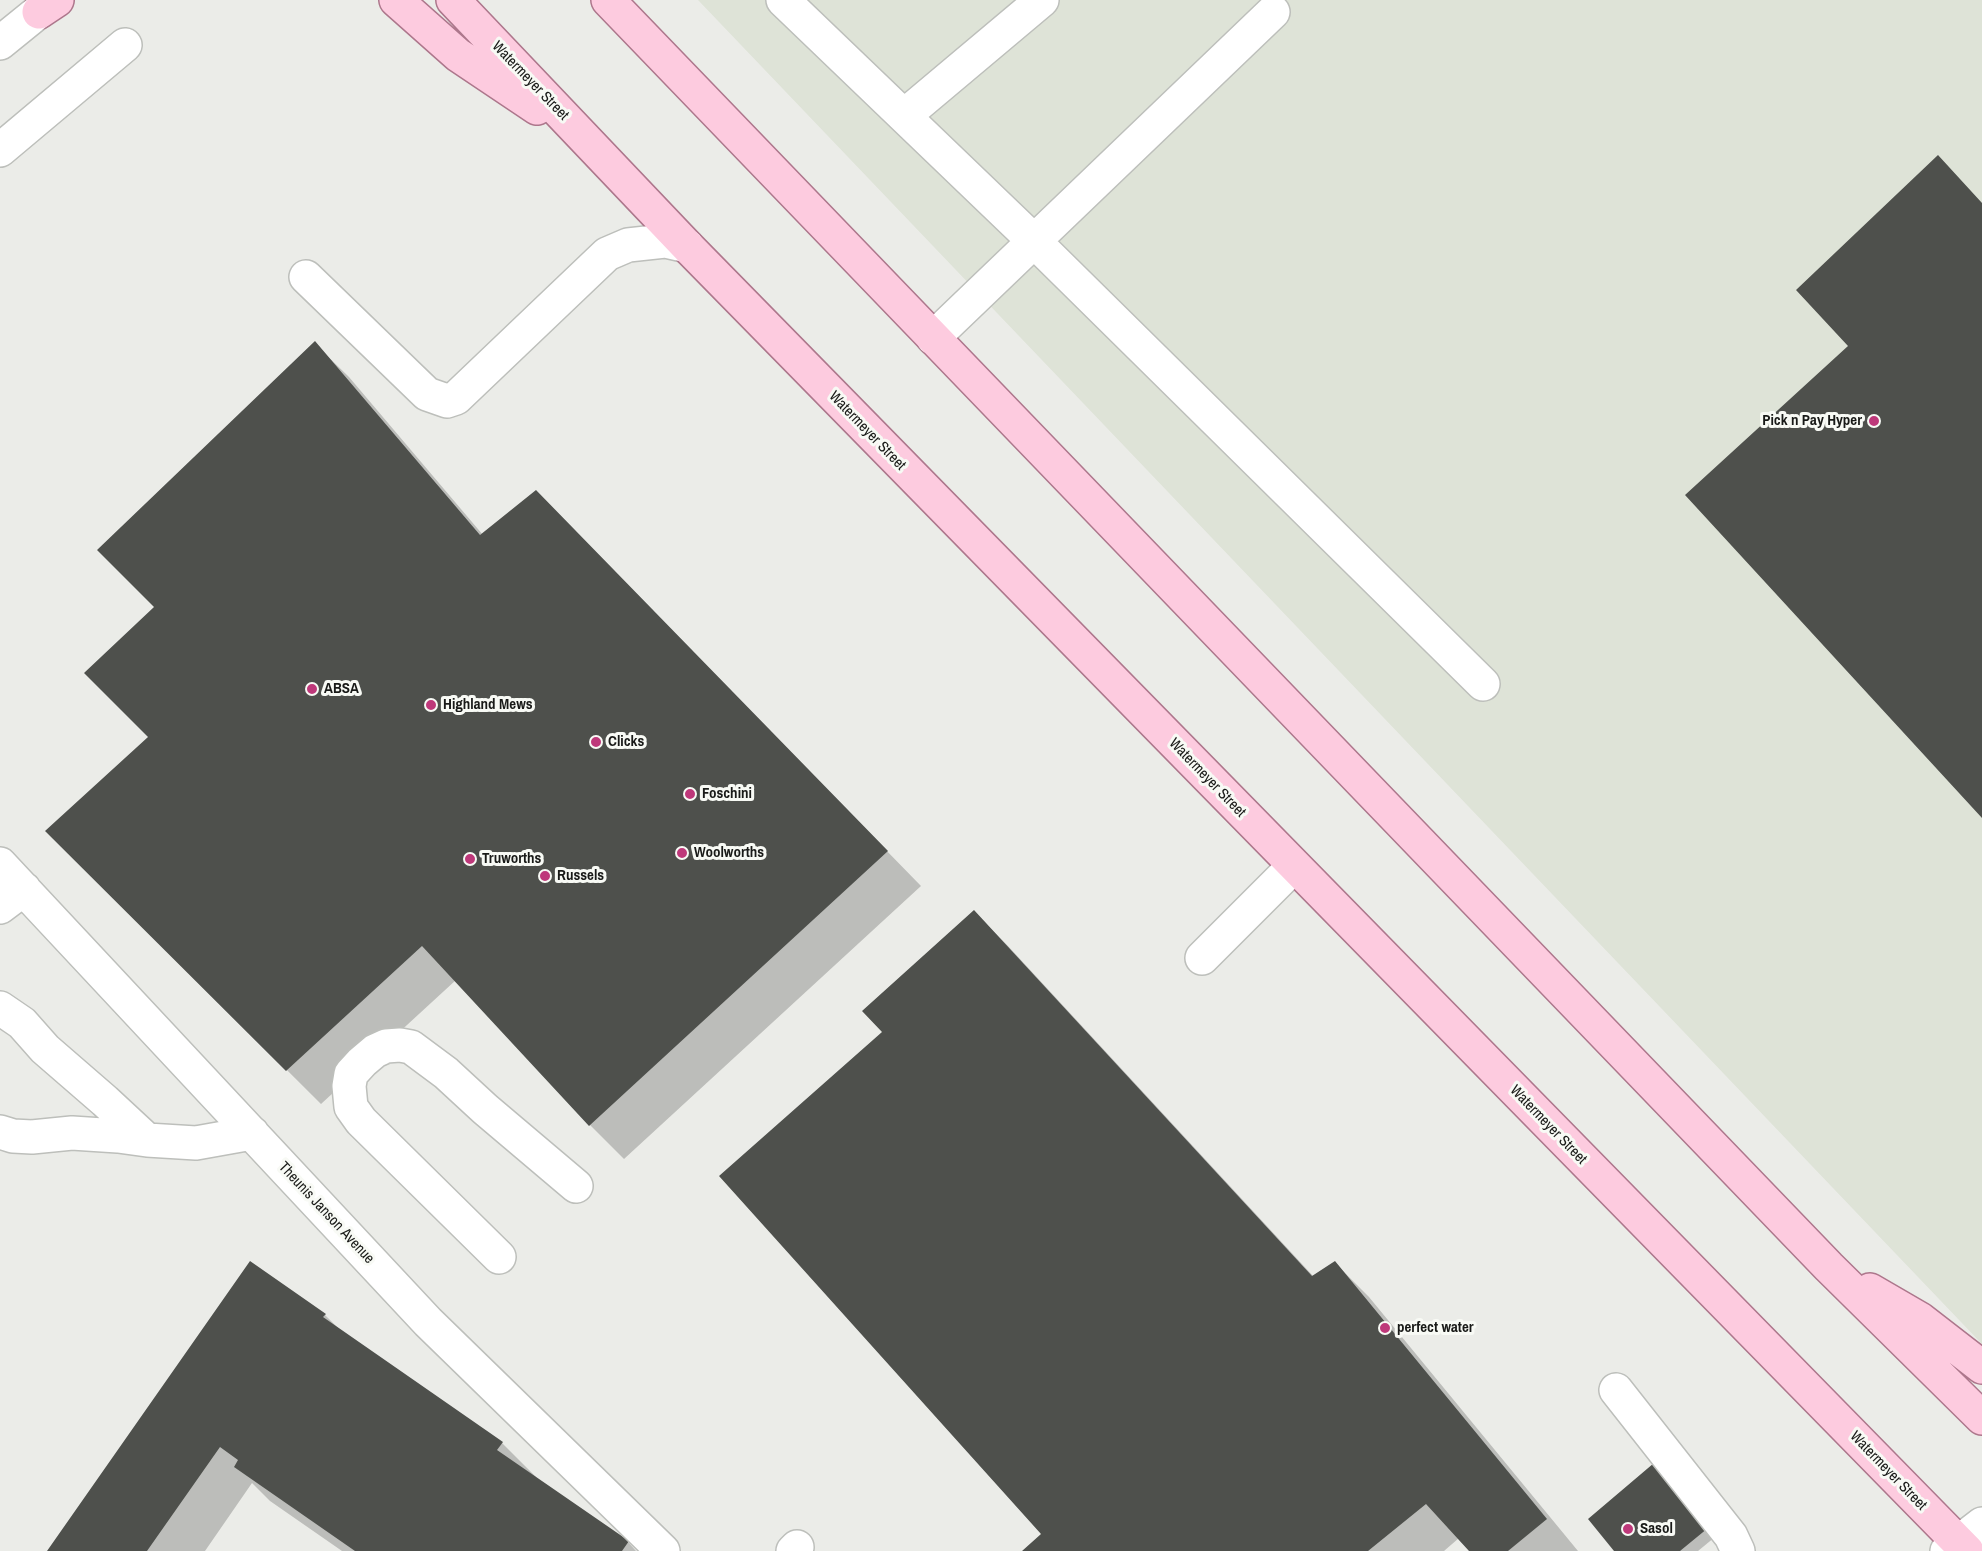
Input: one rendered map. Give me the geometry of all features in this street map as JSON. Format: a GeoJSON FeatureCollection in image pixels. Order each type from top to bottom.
{"type":"FeatureCollection","features":[{"type":"Feature","properties":{"kind":"main road"},"geometry":{"type":"LineString","coordinates":[[396,0],[458,55],[588,142]]}},
{"type":"Feature","properties":{"kind":"main road","name":"Watermeyer Street"},"geometry":{"type":"LineString","coordinates":[[453,0],[687,246],[1293,866],[1963,1542]]}},
{"type":"Feature","properties":{"kind":"main road"},"geometry":{"type":"LineString","coordinates":[[608,0],[1830,1267],[1982,1418]]}},
{"type":"Feature","properties":{"kind":"main road"},"geometry":{"type":"LineString","coordinates":[[1830,1267],[1920,1319],[1982,1367]]}},
{"type":"Feature","properties":{"kind":"street"},"geometry":{"type":"LineString","coordinates":[[783,0],[1034,241],[1483,684]]}},
{"type":"Feature","properties":{"kind":"street"},"geometry":{"type":"LineString","coordinates":[[904,116],[1042,0]]}},
{"type":"Feature","properties":{"kind":"street"},"geometry":{"type":"LineString","coordinates":[[0,44],[50,4]]}},
{"type":"Feature","properties":{"kind":"street"},"geometry":{"type":"LineString","coordinates":[[933,338],[1273,12]]}},
{"type":"Feature","properties":{"kind":"street"},"geometry":{"type":"LineString","coordinates":[[0,150],[125,45]]}},
{"type":"Feature","properties":{"kind":"street"},"geometry":{"type":"LineString","coordinates":[[306,277],[426,394],[447,401],[462,393],[607,254],[628,245],[665,241],[687,246]]}},
{"type":"Feature","properties":{"kind":"street","name":"Theunis Janson Avenue"},"geometry":{"type":"LineString","coordinates":[[0,864],[12,898],[252,1133],[428,1322],[663,1551]]}},
{"type":"Feature","properties":{"kind":"street"},"geometry":{"type":"LineString","coordinates":[[1202,958],[1293,866]]}},
{"type":"Feature","properties":{"kind":"street"},"geometry":{"type":"LineString","coordinates":[[0,1008],[22,1023],[45,1049],[147,1140]]}},
{"type":"Feature","properties":{"kind":"street"},"geometry":{"type":"LineString","coordinates":[[499,1257],[361,1121],[351,1107],[349,1086],[351,1074],[362,1062],[375,1051],[386,1046],[411,1047],[446,1073],[576,1186]]}},
{"type":"Feature","properties":{"kind":"street"},"geometry":{"type":"LineString","coordinates":[[0,1132],[13,1136],[32,1137],[72,1133],[196,1143],[252,1133]]}},
{"type":"Feature","properties":{"kind":"street"},"geometry":{"type":"LineString","coordinates":[[1616,1390],[1731,1536],[1738,1551]]}},
{"type":"Feature","properties":{"kind":"shaded area"},"geometry":{"type":"Polygon","coordinates":[[[698,0],[1982,0],[1982,1344],[698,0]]]}},
{"type":"Feature","properties":{"kind":"building","name":"Pick n Pay Hyper"},"geometry":{"type":"Polygon","coordinates":[[[1938,155],[1982,203],[1982,818],[1685,495],[1848,346],[1796,290],[1938,155]]]}},
{"type":"Feature","properties":{"kind":"building","name":"Highland Mews"},"geometry":{"type":"Polygon","coordinates":[[[315,341],[480,535],[536,490],[888,851],[589,1126],[422,946],[286,1071],[45,831],[148,737],[84,673],[154,607],[97,550],[315,341]]]}},
{"type":"Feature","properties":{"kind":"building"},"geometry":{"type":"Polygon","coordinates":[[[974,910],[1312,1276],[1335,1261],[1547,1519],[1508,1551],[1469,1551],[1426,1504],[1368,1551],[1022,1551],[1041,1534],[719,1176],[882,1032],[862,1011],[974,910]]]}},
{"type":"Feature","properties":{"kind":"building"},"geometry":{"type":"Polygon","coordinates":[[[250,1261],[326,1314],[323,1317],[503,1442],[497,1450],[629,1541],[622,1551],[355,1551],[234,1467],[238,1460],[220,1447],[147,1551],[47,1551],[250,1261]]]}},
{"type":"Feature","properties":{"kind":"building"},"geometry":{"type":"Polygon","coordinates":[[[1654,1463],[1708,1528],[1680,1551],[1614,1551],[1588,1519],[1654,1463]]]}},
{"type":"Feature","properties":{"kind":"place","name":"Pick n Pay Hyper"},"geometry":{"type":"Point","coordinates":[1874,421]}},
{"type":"Feature","properties":{"kind":"place","name":"ABSA"},"geometry":{"type":"Point","coordinates":[312,689]}},
{"type":"Feature","properties":{"kind":"place","name":"Highland Mews"},"geometry":{"type":"Point","coordinates":[431,705]}},
{"type":"Feature","properties":{"kind":"place","name":"Clicks"},"geometry":{"type":"Point","coordinates":[596,742]}},
{"type":"Feature","properties":{"kind":"place","name":"Foschini"},"geometry":{"type":"Point","coordinates":[690,794]}},
{"type":"Feature","properties":{"kind":"place","name":"Woolworths"},"geometry":{"type":"Point","coordinates":[682,853]}},
{"type":"Feature","properties":{"kind":"place","name":"Truworths"},"geometry":{"type":"Point","coordinates":[470,859]}},
{"type":"Feature","properties":{"kind":"place","name":"Russels"},"geometry":{"type":"Point","coordinates":[545,876]}},
{"type":"Feature","properties":{"kind":"place","name":"perfect water"},"geometry":{"type":"Point","coordinates":[1385,1328]}},
{"type":"Feature","properties":{"kind":"place","name":"Sasol"},"geometry":{"type":"Point","coordinates":[1628,1529]}}]}
